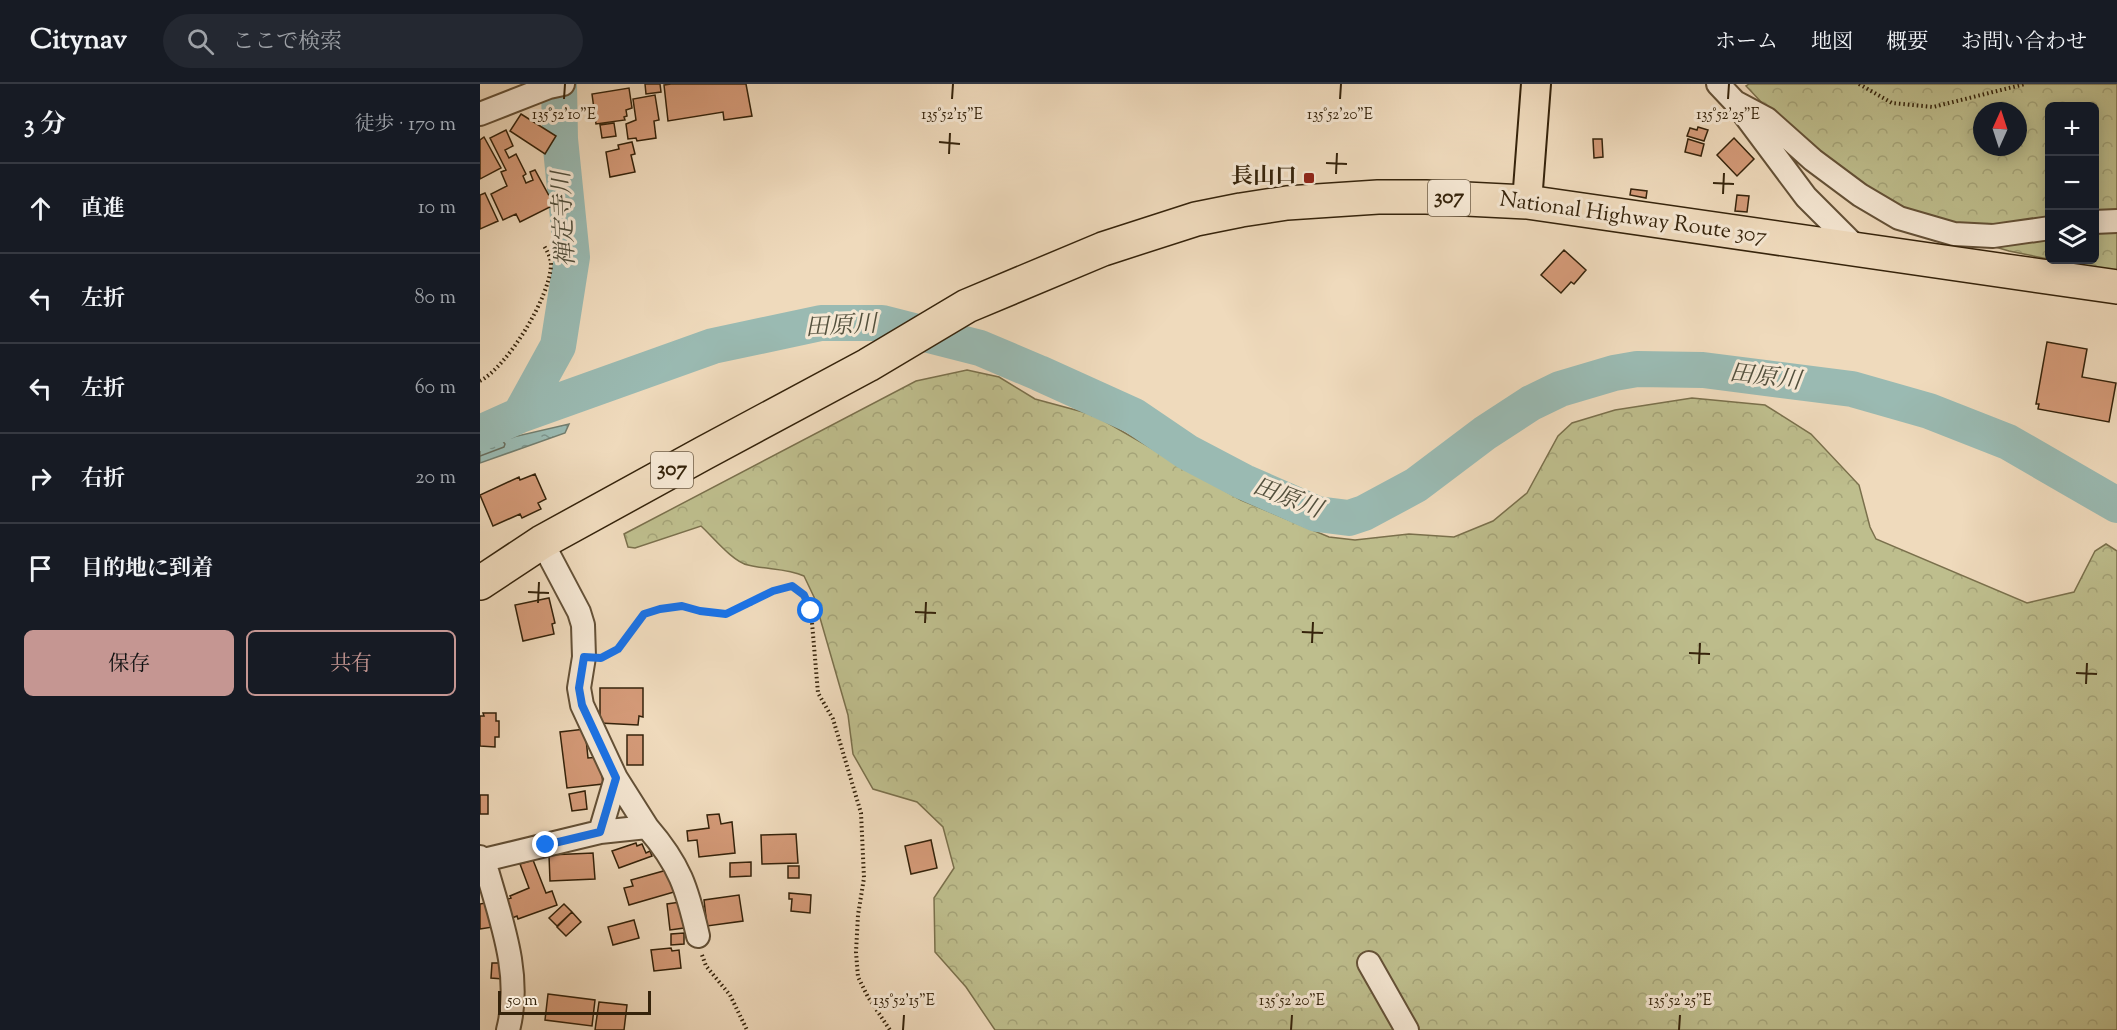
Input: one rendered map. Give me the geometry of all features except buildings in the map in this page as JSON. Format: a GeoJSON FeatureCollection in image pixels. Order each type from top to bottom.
{"type":"FeatureCollection","features":[{"type":"Feature","properties":{"kind":"highway","name":"National Highway Route 307"},"geometry":{"type":"LineString","coordinates":[[480,583],[542,542],[868,365],[967,306],[1122,242],[1196,219],[1241,210],[1287,203],[1378,197],[1527,201],[2117,287]]}},
{"type":"Feature","properties":{"kind":"main road"},"geometry":{"type":"LineString","coordinates":[[1527,201],[1536,84]]}},
{"type":"Feature","properties":{"kind":"street"},"geometry":{"type":"LineString","coordinates":[[1718,84],[1735,102],[1806,197],[1857,249]]}},
{"type":"Feature","properties":{"kind":"street"},"geometry":{"type":"LineString","coordinates":[[480,114],[556,85]]}},
{"type":"Feature","properties":{"kind":"street"},"geometry":{"type":"LineString","coordinates":[[1735,102],[1767,118],[1813,160],[1860,195],[1899,218],[1954,234],[1993,236],[2045,229]]}},
{"type":"Feature","properties":{"kind":"street"},"geometry":{"type":"LineString","coordinates":[[2099,222],[2117,221]]}},
{"type":"Feature","properties":{"kind":"street"},"geometry":{"type":"LineString","coordinates":[[542,542],[579,612],[583,625],[584,657],[579,688],[582,705],[616,778],[647,826],[675,863],[691,905],[698,936]]}},
{"type":"Feature","properties":{"kind":"street"},"geometry":{"type":"LineString","coordinates":[[600,832],[616,778]]}},
{"type":"Feature","properties":{"kind":"street"},"geometry":{"type":"LineString","coordinates":[[508,1030],[511,1019],[512,960],[482,859],[600,832],[647,826]]}},
{"type":"Feature","properties":{"kind":"street"},"geometry":{"type":"LineString","coordinates":[[1369,963],[1407,1030]]}},
{"type":"Feature","properties":{"kind":"path"},"geometry":{"type":"LineString","coordinates":[[1859,84],[1892,103],[1933,106],[2025,84]]}},
{"type":"Feature","properties":{"kind":"path"},"geometry":{"type":"LineString","coordinates":[[480,381],[486,378],[504,359],[525,331],[543,294],[551,267],[549,254],[543,244]]}},
{"type":"Feature","properties":{"kind":"path"},"geometry":{"type":"LineString","coordinates":[[584,657],[601,658],[618,649],[644,614],[660,609],[682,606],[726,614],[773,591],[792,586],[804,595],[811,611],[818,693],[833,719],[861,813],[864,878],[856,952],[858,976],[868,997],[890,1030]]}},
{"type":"Feature","properties":{"kind":"path"},"geometry":{"type":"LineString","coordinates":[[698,936],[706,966],[730,995],[747,1030]]}},
{"type":"Feature","properties":{"kind":"green space"},"geometry":{"type":"Polygon","coordinates":[[[1749,84],[2117,84],[2117,273],[2073,264],[2099,264],[2099,102],[2045,102],[2045,258],[2009,251],[1862,208],[1746,86],[1749,84]]]}},
{"type":"Feature","properties":{"kind":"green space"},"geometry":{"type":"Polygon","coordinates":[[[967,370],[999,377],[1035,399],[1094,415],[1241,500],[1329,537],[1355,540],[1409,534],[1454,537],[1493,521],[1527,493],[1558,436],[1572,423],[1615,410],[1692,398],[1765,405],[1811,434],[1859,485],[1870,527],[1876,539],[2027,603],[2074,592],[2095,551],[2106,544],[2117,551],[2117,1030],[995,1030],[966,987],[935,952],[934,898],[954,868],[943,827],[917,802],[873,789],[853,754],[848,715],[814,597],[804,576],[742,563],[701,526],[635,548],[628,547],[624,534],[916,381],[967,370]]]}},
{"type":"Feature","properties":{"kind":"water"},"geometry":{"type":"Polygon","coordinates":[[[519,395],[502,433],[509,438],[569,424],[565,433],[480,463],[480,423],[519,395]]]}},
{"type":"Feature","properties":{"kind":"waterway","name":"禅定寺川"},"geometry":{"type":"LineString","coordinates":[[520,415],[558,346],[572,257],[560,139],[559,84]]}},
{"type":"Feature","properties":{"kind":"waterway","name":"田原川"},"geometry":{"type":"LineString","coordinates":[[480,433],[520,415],[713,346],[821,323],[882,323],[980,348],[1039,373],[1134,416],[1187,452],[1244,482],[1317,514],[1349,518],[1364,513],[1416,485],[1485,433],[1531,403],[1560,389],[1614,373],[1637,369],[1703,370],[1852,389],[1929,411],[2008,442],[2117,505]]}},
{"type":"Feature","properties":{"kind":"place","name":"長山口"},"geometry":{"type":"Point","coordinates":[1309,178]}},
{"type":"Feature","properties":{"kind":"route"},"geometry":{"type":"LineString","coordinates":[[546,845],[600,832],[616,778],[582,705],[579,688],[584,657],[601,658],[618,649],[644,614],[660,609],[682,606],[726,614],[773,591],[792,586],[804,595],[811,611]]}}]}
